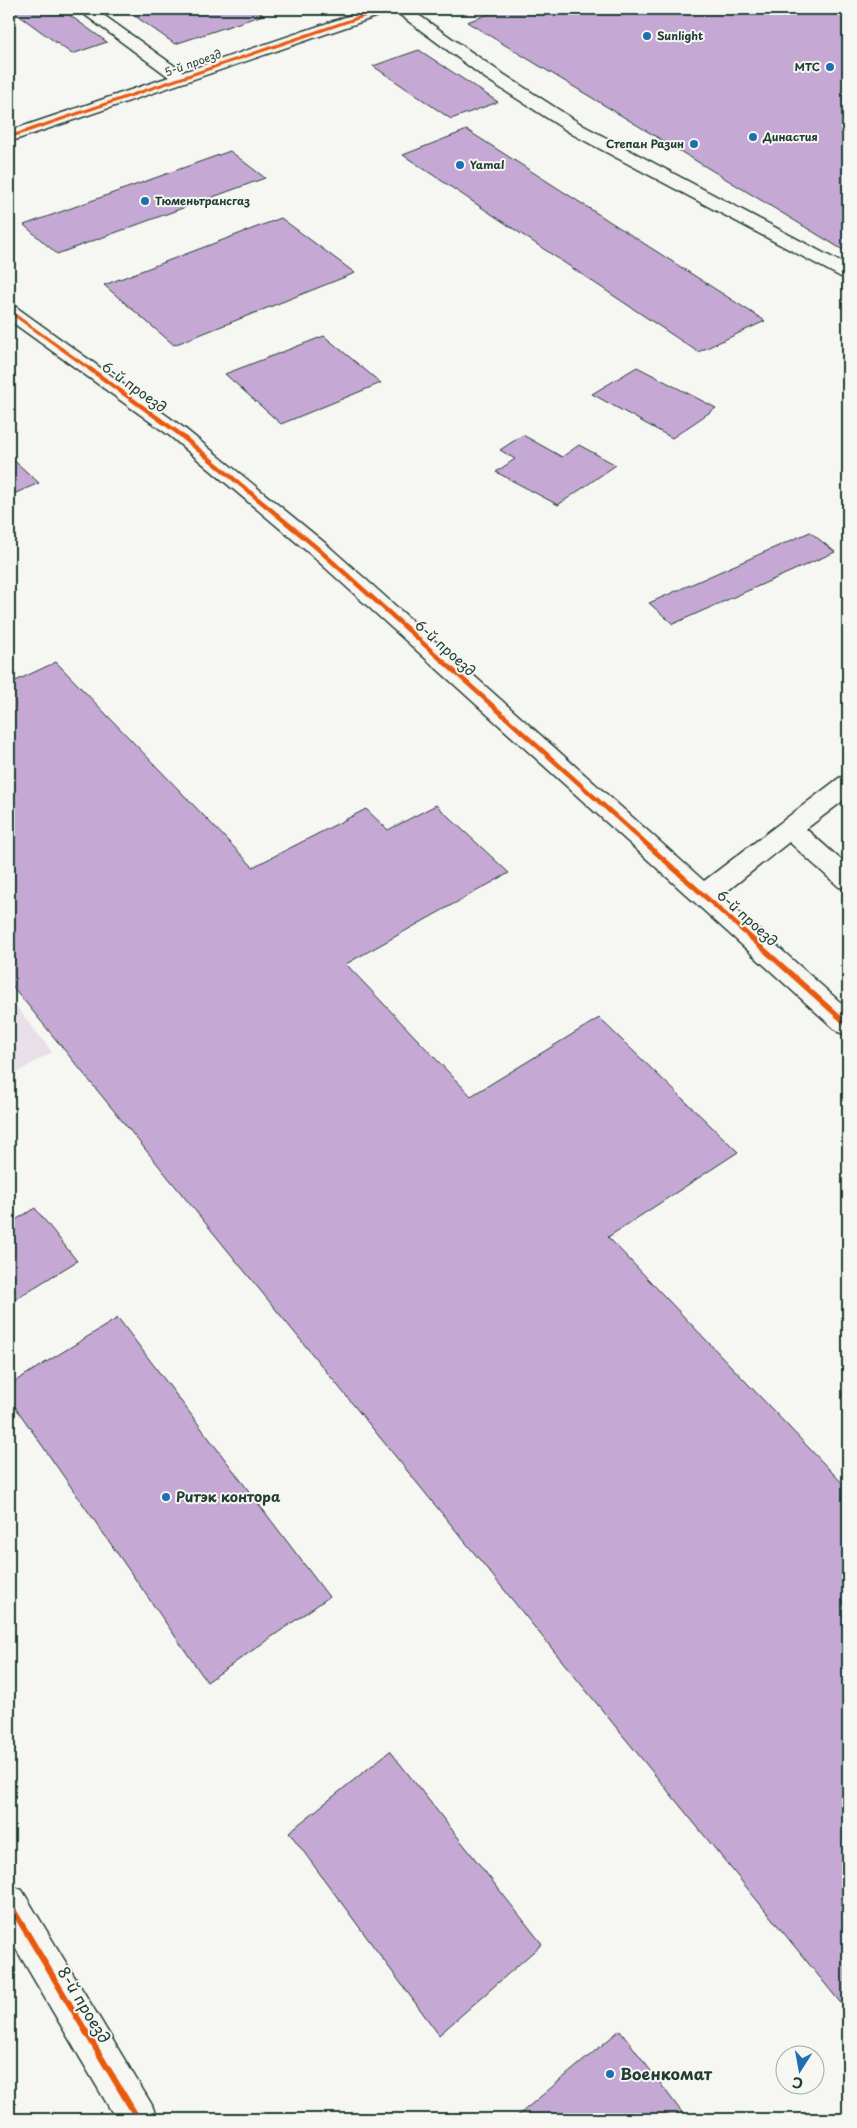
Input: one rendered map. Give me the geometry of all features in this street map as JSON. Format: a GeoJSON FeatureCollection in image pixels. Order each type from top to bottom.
{"type":"FeatureCollection","features":[{"type":"Feature","properties":{"kind":"street"},"geometry":{"type":"LineString","coordinates":[[85,9],[181,78]]}},
{"type":"Feature","properties":{"kind":"street","name":"5-й проезд"},"geometry":{"type":"LineString","coordinates":[[9,137],[384,9]]}},
{"type":"Feature","properties":{"kind":"street"},"geometry":{"type":"LineString","coordinates":[[400,9],[491,74],[578,130],[848,273]]}},
{"type":"Feature","properties":{"kind":"street","name":"6-й проезд"},"geometry":{"type":"LineString","coordinates":[[9,311],[177,432],[317,548],[848,1025]]}},
{"type":"Feature","properties":{"kind":"street"},"geometry":{"type":"LineString","coordinates":[[704,895],[848,784]]}},
{"type":"Feature","properties":{"kind":"street"},"geometry":{"type":"LineString","coordinates":[[790,829],[848,880]]}},
{"type":"Feature","properties":{"kind":"street","name":"8-й проезд"},"geometry":{"type":"LineString","coordinates":[[9,1903],[138,2119]]}},
{"type":"Feature","properties":{"kind":"shaded area"},"geometry":{"type":"Polygon","coordinates":[[[9,997],[52,1052],[9,1077],[9,997]]]}},
{"type":"Feature","properties":{"kind":"building"},"geometry":{"type":"Polygon","coordinates":[[[10,9],[61,9],[107,42],[72,54],[10,9]]]}},
{"type":"Feature","properties":{"kind":"building"},"geometry":{"type":"Polygon","coordinates":[[[125,9],[254,9],[263,15],[175,44],[125,9]]]}},
{"type":"Feature","properties":{"kind":"building","name":"Династия"},"geometry":{"type":"Polygon","coordinates":[[[503,9],[848,9],[848,253],[467,22],[503,9]]]}},
{"type":"Feature","properties":{"kind":"building"},"geometry":{"type":"Polygon","coordinates":[[[419,50],[498,102],[451,119],[373,66],[419,50]]]}},
{"type":"Feature","properties":{"kind":"building"},"geometry":{"type":"Polygon","coordinates":[[[467,130],[765,321],[698,352],[403,155],[467,130]]]}},
{"type":"Feature","properties":{"kind":"building","name":"Тюменьтрансгаз"},"geometry":{"type":"Polygon","coordinates":[[[230,151],[265,178],[57,254],[24,225],[230,151]]]}},
{"type":"Feature","properties":{"kind":"building"},"geometry":{"type":"Polygon","coordinates":[[[281,218],[355,273],[174,345],[104,285],[281,218]]]}},
{"type":"Feature","properties":{"kind":"building"},"geometry":{"type":"Polygon","coordinates":[[[324,336],[381,383],[281,424],[225,374],[324,336]]]}},
{"type":"Feature","properties":{"kind":"building"},"geometry":{"type":"Polygon","coordinates":[[[637,367],[716,408],[672,438],[592,394],[637,367]]]}},
{"type":"Feature","properties":{"kind":"building"},"geometry":{"type":"Polygon","coordinates":[[[523,435],[562,457],[579,445],[616,465],[558,505],[496,472],[515,459],[500,450],[523,435]]]}},
{"type":"Feature","properties":{"kind":"building"},"geometry":{"type":"Polygon","coordinates":[[[9,456],[39,483],[9,496],[9,456]]]}},
{"type":"Feature","properties":{"kind":"building"},"geometry":{"type":"Polygon","coordinates":[[[810,532],[835,552],[673,624],[649,603],[810,532]]]}},
{"type":"Feature","properties":{"kind":"building"},"geometry":{"type":"Polygon","coordinates":[[[56,662],[253,867],[366,809],[388,830],[436,805],[509,873],[346,964],[471,1096],[599,1018],[738,1152],[608,1237],[848,1489],[848,2012],[9,982],[9,684],[56,662]]]}},
{"type":"Feature","properties":{"kind":"building"},"geometry":{"type":"Polygon","coordinates":[[[35,1208],[77,1261],[9,1303],[9,1224],[35,1208]]]}},
{"type":"Feature","properties":{"kind":"building","name":"Ритэк контора"},"geometry":{"type":"Polygon","coordinates":[[[118,1318],[329,1597],[207,1682],[9,1398],[9,1385],[118,1318]]]}},
{"type":"Feature","properties":{"kind":"building"},"geometry":{"type":"Polygon","coordinates":[[[390,1751],[542,1944],[439,2035],[289,1832],[390,1751]]]}},
{"type":"Feature","properties":{"kind":"building","name":"Военкомат"},"geometry":{"type":"Polygon","coordinates":[[[620,2030],[687,2119],[515,2119],[515,2118],[620,2030]]]}},
{"type":"Feature","properties":{"kind":"cycle path"},"geometry":{"type":"LineString","coordinates":[[9,137],[384,9]]}},
{"type":"Feature","properties":{"kind":"cycle path"},"geometry":{"type":"LineString","coordinates":[[9,311],[177,432],[317,548],[848,1025]]}},
{"type":"Feature","properties":{"kind":"cycle path"},"geometry":{"type":"LineString","coordinates":[[9,1903],[138,2119]]}},
{"type":"Feature","properties":{"kind":"place","name":"Sunlight"},"geometry":{"type":"Point","coordinates":[647,36]}},
{"type":"Feature","properties":{"kind":"place","name":"МТС"},"geometry":{"type":"Point","coordinates":[830,67]}},
{"type":"Feature","properties":{"kind":"place","name":"Династия"},"geometry":{"type":"Point","coordinates":[753,137]}},
{"type":"Feature","properties":{"kind":"place","name":"Степан Разин"},"geometry":{"type":"Point","coordinates":[694,144]}},
{"type":"Feature","properties":{"kind":"place","name":"Yamal"},"geometry":{"type":"Point","coordinates":[460,165]}},
{"type":"Feature","properties":{"kind":"place","name":"Тюменьтрансгаз"},"geometry":{"type":"Point","coordinates":[145,201]}},
{"type":"Feature","properties":{"kind":"place","name":"Ритэк контора"},"geometry":{"type":"Point","coordinates":[166,1497]}},
{"type":"Feature","properties":{"kind":"place","name":"Военкомат"},"geometry":{"type":"Point","coordinates":[610,2074]}}]}
